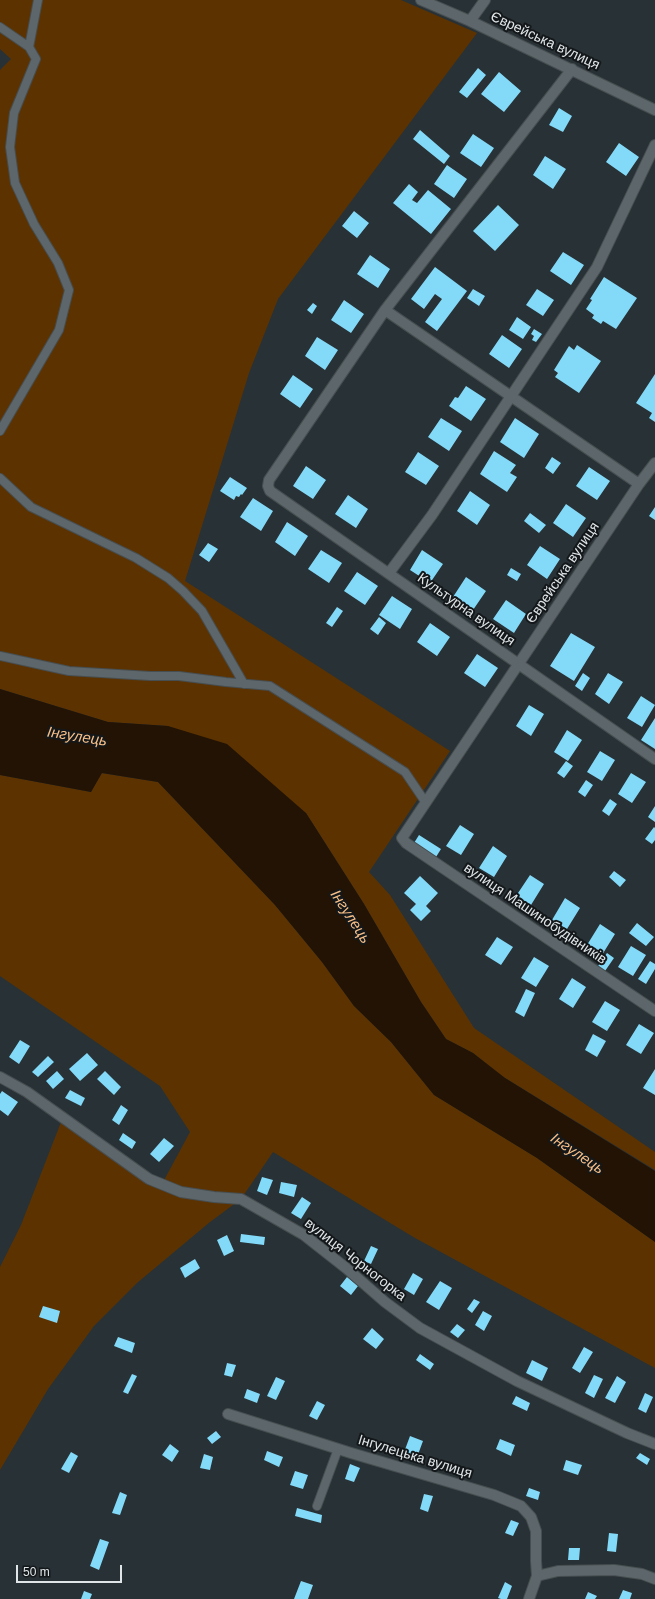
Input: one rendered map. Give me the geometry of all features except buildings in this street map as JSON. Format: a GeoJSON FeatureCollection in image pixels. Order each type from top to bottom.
{"type":"FeatureCollection","features":[{"type":"Feature","properties":{"kind":"street","name":"Єврейська вулиця"},"geometry":{"type":"LineString","coordinates":[[421,0],[470,21],[655,110]]}},
{"type":"Feature","properties":{"kind":"street"},"geometry":{"type":"LineString","coordinates":[[470,21],[485,0]]}},
{"type":"Feature","properties":{"kind":"street"},"geometry":{"type":"LineString","coordinates":[[572,69],[385,310],[640,484]]}},
{"type":"Feature","properties":{"kind":"street"},"geometry":{"type":"LineString","coordinates":[[389,573],[432,515],[597,267],[655,145]]}},
{"type":"Feature","properties":{"kind":"street","name":"Культурна вулиця"},"geometry":{"type":"LineString","coordinates":[[385,310],[269,480],[268,486],[270,491],[655,760]]}},
{"type":"Feature","properties":{"kind":"street","name":"Єврейська вулиця"},"geometry":{"type":"LineString","coordinates":[[402,838],[655,463]]}},
{"type":"Feature","properties":{"kind":"street","name":"вулиця Машинобудівників"},"geometry":{"type":"LineString","coordinates":[[402,838],[406,843],[655,1011]]}},
{"type":"Feature","properties":{"kind":"street","name":"вулиця Чорногорка"},"geometry":{"type":"LineString","coordinates":[[0,1077],[27,1092],[149,1179],[181,1192],[241,1199],[304,1235],[346,1268],[385,1302],[420,1328],[517,1380],[627,1433],[655,1444]]}},
{"type":"Feature","properties":{"kind":"street","name":"Інгулецька вулиця"},"geometry":{"type":"LineString","coordinates":[[228,1414],[338,1449],[494,1495],[521,1506],[531,1517],[536,1531],[537,1576]]}},
{"type":"Feature","properties":{"kind":"street"},"geometry":{"type":"LineString","coordinates":[[529,1599],[537,1576],[558,1571],[606,1570],[642,1574],[655,1578]]}},
{"type":"Feature","properties":{"kind":"lane"},"geometry":{"type":"LineString","coordinates":[[29,47],[38,0]]}},
{"type":"Feature","properties":{"kind":"lane"},"geometry":{"type":"LineString","coordinates":[[0,27],[29,47],[36,60],[14,113],[10,147],[15,183],[34,224],[58,263],[68,290],[59,330],[0,431]]}},
{"type":"Feature","properties":{"kind":"lane"},"geometry":{"type":"LineString","coordinates":[[0,478],[31,507],[136,558],[168,578],[183,591],[202,612],[244,684]]}},
{"type":"Feature","properties":{"kind":"lane"},"geometry":{"type":"LineString","coordinates":[[0,656],[69,672],[179,676],[270,686],[405,772],[426,803]]}},
{"type":"Feature","properties":{"kind":"lane"},"geometry":{"type":"LineString","coordinates":[[317,1506],[338,1449]]}},
{"type":"Feature","properties":{"kind":"shaded area"},"geometry":{"type":"Polygon","coordinates":[[[0,0],[401,0],[477,33],[278,299],[249,373],[185,581],[450,751],[369,872],[390,895],[474,1028],[655,1152],[655,1170],[502,1076],[473,1053],[446,1039],[421,1002],[364,904],[306,813],[168,726],[108,722],[0,689],[0,70],[11,59],[0,49],[0,0]]]}},
{"type":"Feature","properties":{"kind":"shaded area"},"geometry":{"type":"Polygon","coordinates":[[[101,773],[158,782],[275,905],[322,962],[354,1006],[391,1042],[434,1095],[537,1158],[655,1242],[655,1368],[415,1238],[273,1152],[241,1199],[210,1222],[137,1283],[94,1326],[48,1389],[0,1470],[0,1267],[21,1225],[63,1117],[162,1184],[190,1132],[160,1086],[0,976],[0,775],[91,792],[101,773]]]}},
{"type":"Feature","properties":{"kind":"water","name":"Інгулець"},"geometry":{"type":"Polygon","coordinates":[[[0,689],[108,722],[168,726],[227,744],[306,813],[364,904],[421,1002],[446,1039],[473,1053],[505,1078],[655,1171],[655,1242],[537,1158],[434,1095],[391,1042],[354,1006],[322,962],[275,905],[158,782],[102,773],[91,792],[0,775],[0,689]]]}}]}
